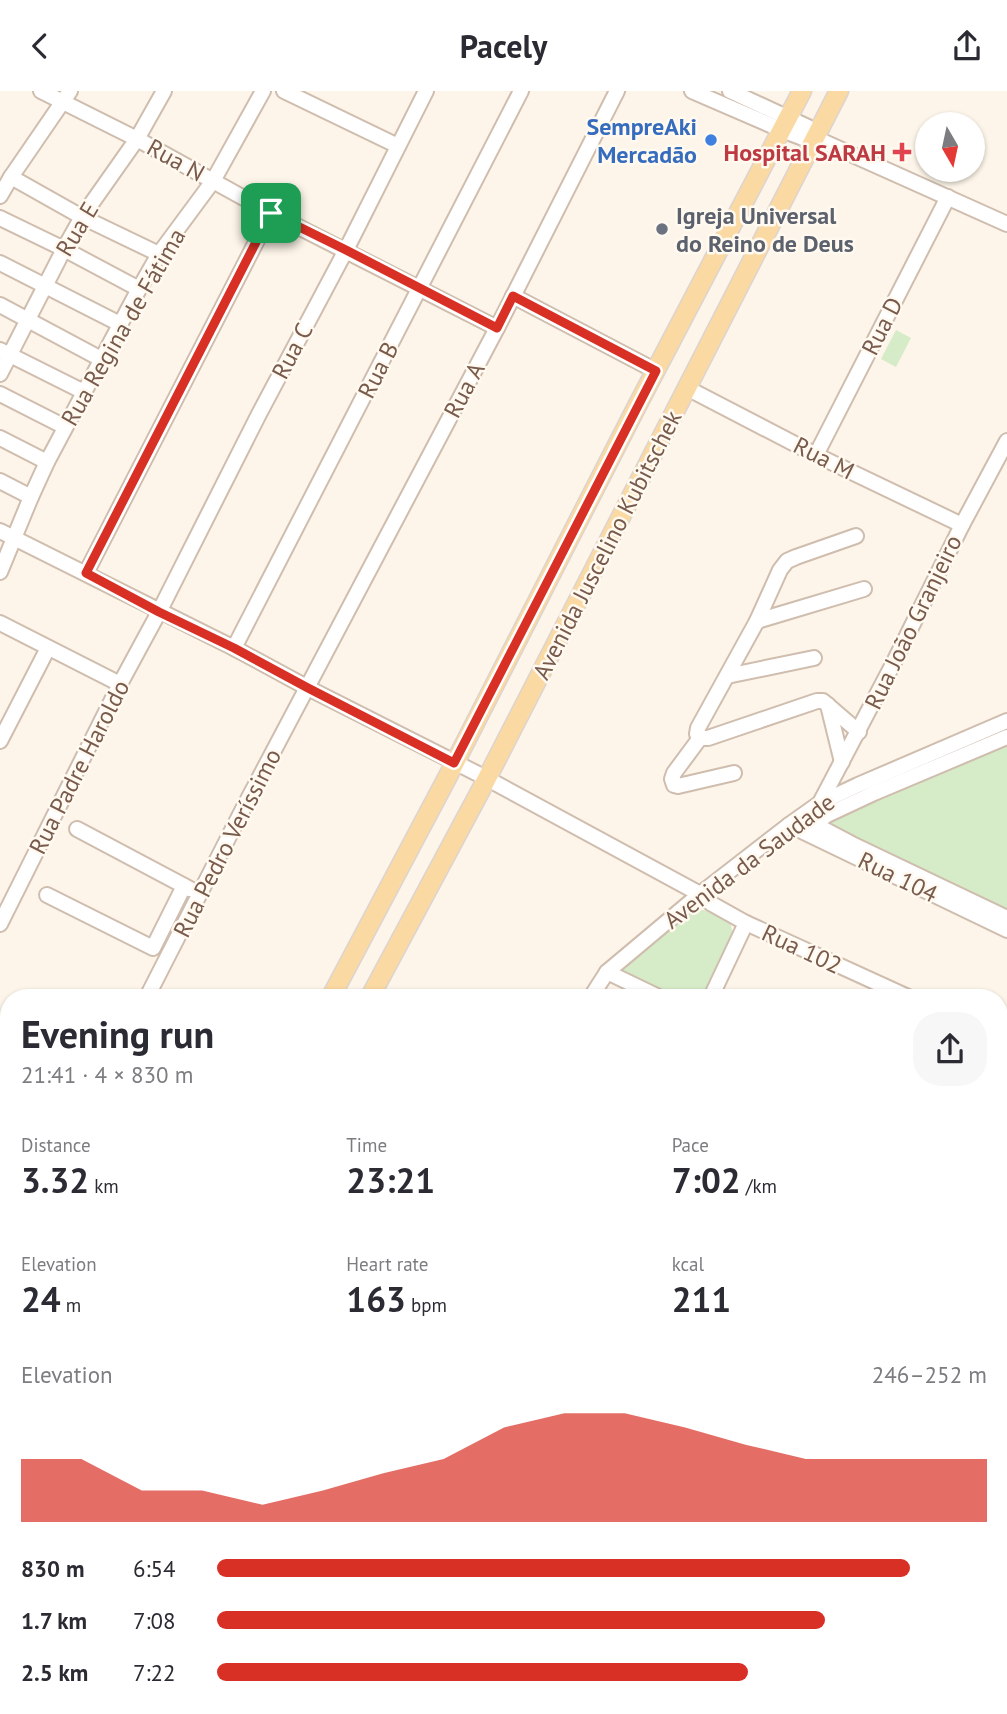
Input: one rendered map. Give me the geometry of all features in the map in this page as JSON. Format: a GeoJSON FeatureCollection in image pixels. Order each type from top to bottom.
{"type":"FeatureCollection","features":[{"type":"Feature","properties":{"kind":"main road","name":"Avenida Juscelino Kubitschek"},"geometry":{"type":"LineString","coordinates":[[335,989],[802,91]]}},
{"type":"Feature","properties":{"kind":"main road","name":"Avenida Juscelino Kubitschek"},"geometry":{"type":"LineString","coordinates":[[374,989],[486,778],[839,91]]}},
{"type":"Feature","properties":{"kind":"street","name":"Rua N"},"geometry":{"type":"LineString","coordinates":[[41,91],[67,96],[137,139],[271,213],[497,328]]}},
{"type":"Feature","properties":{"kind":"street","name":"Rua E"},"geometry":{"type":"LineString","coordinates":[[0,374],[5,352],[28,320],[82,217],[137,139],[164,91]]}},
{"type":"Feature","properties":{"kind":"street","name":"Rua Regina de Fátima"},"geometry":{"type":"LineString","coordinates":[[0,572],[47,462],[139,289],[159,254],[213,181],[263,91]]}},
{"type":"Feature","properties":{"kind":"street"},"geometry":{"type":"LineString","coordinates":[[284,91],[398,146]]}},
{"type":"Feature","properties":{"kind":"street","name":"Rua C"},"geometry":{"type":"LineString","coordinates":[[159,612],[426,91]]}},
{"type":"Feature","properties":{"kind":"street","name":"Rua B"},"geometry":{"type":"LineString","coordinates":[[234,648],[521,91]]}},
{"type":"Feature","properties":{"kind":"street","name":"Rua A"},"geometry":{"type":"LineString","coordinates":[[308,688],[497,328],[617,91]]}},
{"type":"Feature","properties":{"kind":"street"},"geometry":{"type":"LineString","coordinates":[[692,91],[785,124],[808,127],[815,138],[1007,224]]}},
{"type":"Feature","properties":{"kind":"street"},"geometry":{"type":"LineString","coordinates":[[730,91],[755,96],[785,124]]}},
{"type":"Feature","properties":{"kind":"street"},"geometry":{"type":"LineString","coordinates":[[0,196],[10,177],[67,96]]}},
{"type":"Feature","properties":{"kind":"street"},"geometry":{"type":"LineString","coordinates":[[10,177],[82,217],[159,254]]}},
{"type":"Feature","properties":{"kind":"street","name":"Rua D"},"geometry":{"type":"LineString","coordinates":[[816,455],[947,197]]}},
{"type":"Feature","properties":{"kind":"street"},"geometry":{"type":"LineString","coordinates":[[86,573],[271,213]]}},
{"type":"Feature","properties":{"kind":"street"},"geometry":{"type":"LineString","coordinates":[[0,218],[139,289]]}},
{"type":"Feature","properties":{"kind":"street"},"geometry":{"type":"LineString","coordinates":[[0,263],[120,324]]}},
{"type":"Feature","properties":{"kind":"street"},"geometry":{"type":"LineString","coordinates":[[513,296],[656,371]]}},
{"type":"Feature","properties":{"kind":"street"},"geometry":{"type":"LineString","coordinates":[[0,305],[101,359]]}},
{"type":"Feature","properties":{"kind":"street"},"geometry":{"type":"LineString","coordinates":[[5,352],[83,392]]}},
{"type":"Feature","properties":{"kind":"street","name":"Rua M"},"geometry":{"type":"LineString","coordinates":[[687,389],[962,525]]}},
{"type":"Feature","properties":{"kind":"street"},"geometry":{"type":"LineString","coordinates":[[0,394],[65,427]]}},
{"type":"Feature","properties":{"kind":"street"},"geometry":{"type":"LineString","coordinates":[[0,438],[47,462]]}},
{"type":"Feature","properties":{"kind":"street","name":"Rua João Granjeiro"},"geometry":{"type":"LineString","coordinates":[[820,803],[1007,441]]}},
{"type":"Feature","properties":{"kind":"street"},"geometry":{"type":"LineString","coordinates":[[0,481],[30,497]]}},
{"type":"Feature","properties":{"kind":"street","name":"Rua 102"},"geometry":{"type":"LineString","coordinates":[[0,531],[486,778],[700,894],[746,923],[890,989]]}},
{"type":"Feature","properties":{"kind":"street"},"geometry":{"type":"LineString","coordinates":[[700,738],[697,734],[698,728],[757,621],[780,570],[787,561],[856,536]]}},
{"type":"Feature","properties":{"kind":"street"},"geometry":{"type":"LineString","coordinates":[[757,621],[864,589]]}},
{"type":"Feature","properties":{"kind":"street","name":"Rua Padre Haroldo"},"geometry":{"type":"LineString","coordinates":[[0,924],[159,612]]}},
{"type":"Feature","properties":{"kind":"street"},"geometry":{"type":"LineString","coordinates":[[0,624],[120,684]]}},
{"type":"Feature","properties":{"kind":"street"},"geometry":{"type":"LineString","coordinates":[[0,741],[48,648]]}},
{"type":"Feature","properties":{"kind":"street"},"geometry":{"type":"LineString","coordinates":[[727,676],[814,659]]}},
{"type":"Feature","properties":{"kind":"street","name":"Rua Pedro Veríssimo"},"geometry":{"type":"LineString","coordinates":[[151,989],[308,688]]}},
{"type":"Feature","properties":{"kind":"street"},"geometry":{"type":"LineString","coordinates":[[700,738],[708,738],[817,701],[823,701],[859,732]]}},
{"type":"Feature","properties":{"kind":"street"},"geometry":{"type":"LineString","coordinates":[[827,704],[842,762]]}},
{"type":"Feature","properties":{"kind":"street","name":"Avenida da Saudade"},"geometry":{"type":"LineString","coordinates":[[596,989],[607,972],[700,894],[820,803],[1007,721]]}},
{"type":"Feature","properties":{"kind":"street"},"geometry":{"type":"LineString","coordinates":[[1007,737],[874,793],[814,824],[1007,918]]}},
{"type":"Feature","properties":{"kind":"street"},"geometry":{"type":"LineString","coordinates":[[700,738],[674,773],[674,785],[734,773]]}},
{"type":"Feature","properties":{"kind":"street","name":"Rua 104"},"geometry":{"type":"LineString","coordinates":[[789,825],[1007,930]]}},
{"type":"Feature","properties":{"kind":"street"},"geometry":{"type":"LineString","coordinates":[[77,829],[200,894]]}},
{"type":"Feature","properties":{"kind":"street"},"geometry":{"type":"LineString","coordinates":[[47,895],[153,948],[184,886]]}},
{"type":"Feature","properties":{"kind":"street"},"geometry":{"type":"LineString","coordinates":[[715,989],[746,923]]}},
{"type":"Feature","properties":{"kind":"street"},"geometry":{"type":"LineString","coordinates":[[607,972],[642,989]]}},
{"type":"Feature","properties":{"kind":"green space"},"geometry":{"type":"Polygon","coordinates":[[[896,330],[911,338],[896,367],[881,359],[896,330]]]}},
{"type":"Feature","properties":{"kind":"green space"},"geometry":{"type":"Polygon","coordinates":[[[1007,743],[1007,913],[823,824],[922,778],[1007,743]]]}},
{"type":"Feature","properties":{"kind":"green space"},"geometry":{"type":"Polygon","coordinates":[[[704,910],[730,922],[733,934],[707,989],[659,989],[624,973],[623,964],[692,912],[704,910]]]}},
{"type":"Feature","properties":{"kind":"place","name":"SempreAki Mercadão"},"geometry":{"type":"Point","coordinates":[711,140]}},
{"type":"Feature","properties":{"kind":"place","name":"Hospital SARAH"},"geometry":{"type":"Point","coordinates":[902,152]}},
{"type":"Feature","properties":{"kind":"place","name":"Igreja Universal do Reino de Deus"},"geometry":{"type":"Point","coordinates":[662,229]}},
{"type":"Feature","properties":{"kind":"route"},"geometry":{"type":"LineString","coordinates":[[271,213],[497,328],[513,296],[656,371],[454,763],[86,573],[271,213]]}}]}
